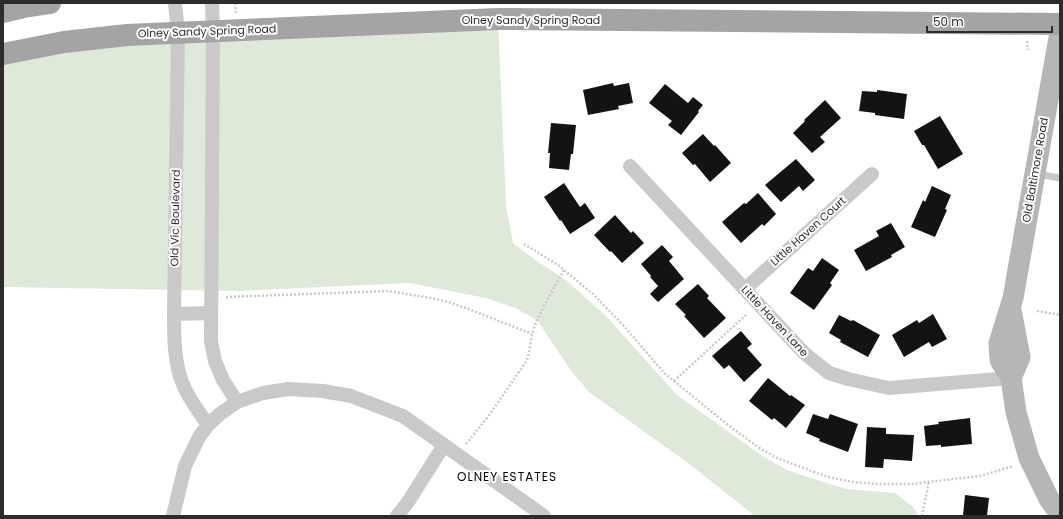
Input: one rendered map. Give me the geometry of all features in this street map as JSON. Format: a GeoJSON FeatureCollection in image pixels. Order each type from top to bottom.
{"type":"FeatureCollection","features":[{"type":"Feature","properties":{"kind":"main road"},"geometry":{"type":"LineString","coordinates":[[3,12],[24,6],[50,3]]}},
{"type":"Feature","properties":{"kind":"main road","name":"Olney Sandy Spring Road"},"geometry":{"type":"LineString","coordinates":[[3,54],[64,42],[127,35],[498,19],[1060,24]]}},
{"type":"Feature","properties":{"kind":"street","name":"Old Vic Boulevard"},"geometry":{"type":"LineString","coordinates":[[175,3],[178,33],[174,314],[175,353],[180,378],[189,396],[208,425]]}},
{"type":"Feature","properties":{"kind":"street"},"geometry":{"type":"LineString","coordinates":[[212,3],[211,341],[223,380],[237,402]]}},
{"type":"Feature","properties":{"kind":"street","name":"Old Baltimore Road"},"geometry":{"type":"LineString","coordinates":[[1060,32],[1011,307],[999,343],[1000,360],[1011,378],[1016,412],[1031,462],[1049,499],[1060,514]]}},
{"type":"Feature","properties":{"kind":"street","name":"Little Haven Lane"},"geometry":{"type":"LineString","coordinates":[[630,166],[804,353],[829,373],[848,379],[889,388],[1011,378]]}},
{"type":"Feature","properties":{"kind":"street","name":"Little Haven Court"},"geometry":{"type":"LineString","coordinates":[[745,288],[872,174]]}},
{"type":"Feature","properties":{"kind":"street"},"geometry":{"type":"LineString","coordinates":[[174,314],[211,313]]}},
{"type":"Feature","properties":{"kind":"street"},"geometry":{"type":"LineString","coordinates":[[173,516],[185,466],[198,438],[208,425],[237,402],[263,393],[288,389],[323,390],[351,396],[403,416],[544,516]]}},
{"type":"Feature","properties":{"kind":"street"},"geometry":{"type":"LineString","coordinates":[[398,516],[444,445]]}},
{"type":"Feature","properties":{"kind":"lane"},"geometry":{"type":"LineString","coordinates":[[1035,174],[1060,178]]}},
{"type":"Feature","properties":{"kind":"lane"},"geometry":{"type":"LineString","coordinates":[[1055,516],[1060,514]]}},
{"type":"Feature","properties":{"kind":"path"},"geometry":{"type":"LineString","coordinates":[[524,244],[564,270],[593,294],[624,326],[664,373],[725,422],[777,458],[828,477],[853,482],[879,484],[911,484],[980,476],[1031,462]]}},
{"type":"Feature","properties":{"kind":"path"},"geometry":{"type":"LineString","coordinates":[[458,455],[487,418],[526,362],[535,326],[546,302],[564,270]]}},
{"type":"Feature","properties":{"kind":"path"},"geometry":{"type":"LineString","coordinates":[[211,298],[388,290],[448,302],[532,334]]}},
{"type":"Feature","properties":{"kind":"path"},"geometry":{"type":"LineString","coordinates":[[674,381],[758,304]]}},
{"type":"Feature","properties":{"kind":"path"},"geometry":{"type":"LineString","coordinates":[[1037,310],[1060,315]]}},
{"type":"Feature","properties":{"kind":"path"},"geometry":{"type":"LineString","coordinates":[[922,516],[929,481]]}},
{"type":"Feature","properties":{"kind":"green space"},"geometry":{"type":"Polygon","coordinates":[[[498,19],[506,206],[513,243],[538,262],[566,280],[606,316],[677,395],[764,457],[787,470],[846,489],[895,493],[913,507],[917,513],[917,516],[755,516],[688,463],[589,392],[572,372],[537,320],[515,308],[486,298],[410,283],[236,291],[3,287],[3,54],[498,19]]]}},
{"type":"Feature","properties":{"kind":"building"},"geometry":{"type":"Polygon","coordinates":[[[613,83],[614,86],[629,83],[633,103],[618,106],[619,109],[588,115],[583,90],[613,83]]]}},
{"type":"Feature","properties":{"kind":"building"},"geometry":{"type":"Polygon","coordinates":[[[665,84],[688,103],[693,97],[703,105],[681,135],[668,125],[672,121],[649,103],[665,84]]]}},
{"type":"Feature","properties":{"kind":"building"},"geometry":{"type":"Polygon","coordinates":[[[877,90],[907,94],[904,119],[859,111],[862,91],[877,92],[877,90]]]}},
{"type":"Feature","properties":{"kind":"building"},"geometry":{"type":"Polygon","coordinates":[[[825,100],[841,118],[820,137],[825,142],[812,153],[793,133],[825,100]]]}},
{"type":"Feature","properties":{"kind":"building"},"geometry":{"type":"Polygon","coordinates":[[[940,116],[963,154],[938,169],[914,131],[940,116]]]}},
{"type":"Feature","properties":{"kind":"building"},"geometry":{"type":"Polygon","coordinates":[[[551,123],[576,125],[573,154],[571,154],[569,170],[549,168],[550,153],[548,153],[551,123]]]}},
{"type":"Feature","properties":{"kind":"building"},"geometry":{"type":"Polygon","coordinates":[[[703,134],[731,163],[710,182],[695,164],[693,165],[682,153],[703,134]]]}},
{"type":"Feature","properties":{"kind":"building"},"geometry":{"type":"Polygon","coordinates":[[[796,159],[815,180],[803,191],[799,186],[781,202],[765,185],[796,159]]]}},
{"type":"Feature","properties":{"kind":"building"},"geometry":{"type":"Polygon","coordinates":[[[564,183],[580,207],[585,203],[595,218],[570,234],[544,197],[564,183]]]}},
{"type":"Feature","properties":{"kind":"building"},"geometry":{"type":"Polygon","coordinates":[[[932,186],[951,195],[945,209],[947,210],[935,237],[911,227],[923,200],[925,202],[932,186]]]}},
{"type":"Feature","properties":{"kind":"building"},"geometry":{"type":"Polygon","coordinates":[[[758,193],[776,214],[764,226],[762,224],[741,243],[722,222],[758,193]]]}},
{"type":"Feature","properties":{"kind":"building"},"geometry":{"type":"Polygon","coordinates":[[[615,215],[631,233],[633,231],[644,243],[622,263],[594,235],[615,215]]]}},
{"type":"Feature","properties":{"kind":"building"},"geometry":{"type":"Polygon","coordinates":[[[891,223],[905,247],[891,255],[892,257],[866,271],[854,250],[879,236],[876,231],[891,223]]]}},
{"type":"Feature","properties":{"kind":"building"},"geometry":{"type":"Polygon","coordinates":[[[662,245],[673,257],[669,261],[684,279],[658,302],[650,294],[658,286],[641,264],[662,245]]]}},
{"type":"Feature","properties":{"kind":"building"},"geometry":{"type":"Polygon","coordinates":[[[822,258],[839,270],[830,283],[832,285],[814,310],[790,293],[808,268],[813,271],[822,258]]]}},
{"type":"Feature","properties":{"kind":"building"},"geometry":{"type":"Polygon","coordinates":[[[698,284],[709,296],[707,298],[726,318],[704,338],[684,316],[686,315],[675,304],[698,284]]]}},
{"type":"Feature","properties":{"kind":"building"},"geometry":{"type":"Polygon","coordinates":[[[933,314],[947,339],[932,347],[929,342],[904,357],[892,335],[917,320],[919,323],[933,314]]]}},
{"type":"Feature","properties":{"kind":"building"},"geometry":{"type":"Polygon","coordinates":[[[839,315],[851,321],[853,320],[880,335],[868,357],[840,342],[841,340],[829,333],[839,315]]]}},
{"type":"Feature","properties":{"kind":"building"},"geometry":{"type":"Polygon","coordinates":[[[741,331],[752,344],[747,348],[762,365],[744,382],[729,365],[724,369],[712,356],[741,331]]]}},
{"type":"Feature","properties":{"kind":"building"},"geometry":{"type":"Polygon","coordinates":[[[768,378],[790,396],[791,395],[805,405],[786,428],[774,418],[772,420],[749,401],[768,378]]]}},
{"type":"Feature","properties":{"kind":"building"},"geometry":{"type":"Polygon","coordinates":[[[813,414],[828,419],[830,414],[858,424],[848,452],[819,441],[820,439],[806,433],[813,414]]]}},
{"type":"Feature","properties":{"kind":"building"},"geometry":{"type":"Polygon","coordinates":[[[970,418],[972,444],[941,447],[941,445],[926,446],[924,426],[939,424],[938,422],[970,418]]]}},
{"type":"Feature","properties":{"kind":"building"},"geometry":{"type":"Polygon","coordinates":[[[867,427],[886,428],[886,434],[914,435],[912,461],[884,459],[883,468],[865,467],[867,427]]]}},
{"type":"Feature","properties":{"kind":"building"},"geometry":{"type":"Polygon","coordinates":[[[965,495],[989,498],[987,516],[963,516],[965,495]]]}},
{"type":"Feature","properties":{"kind":"district","name":"OLNEY ESTATES"},"geometry":{"type":"Point","coordinates":[507,477]}}]}
